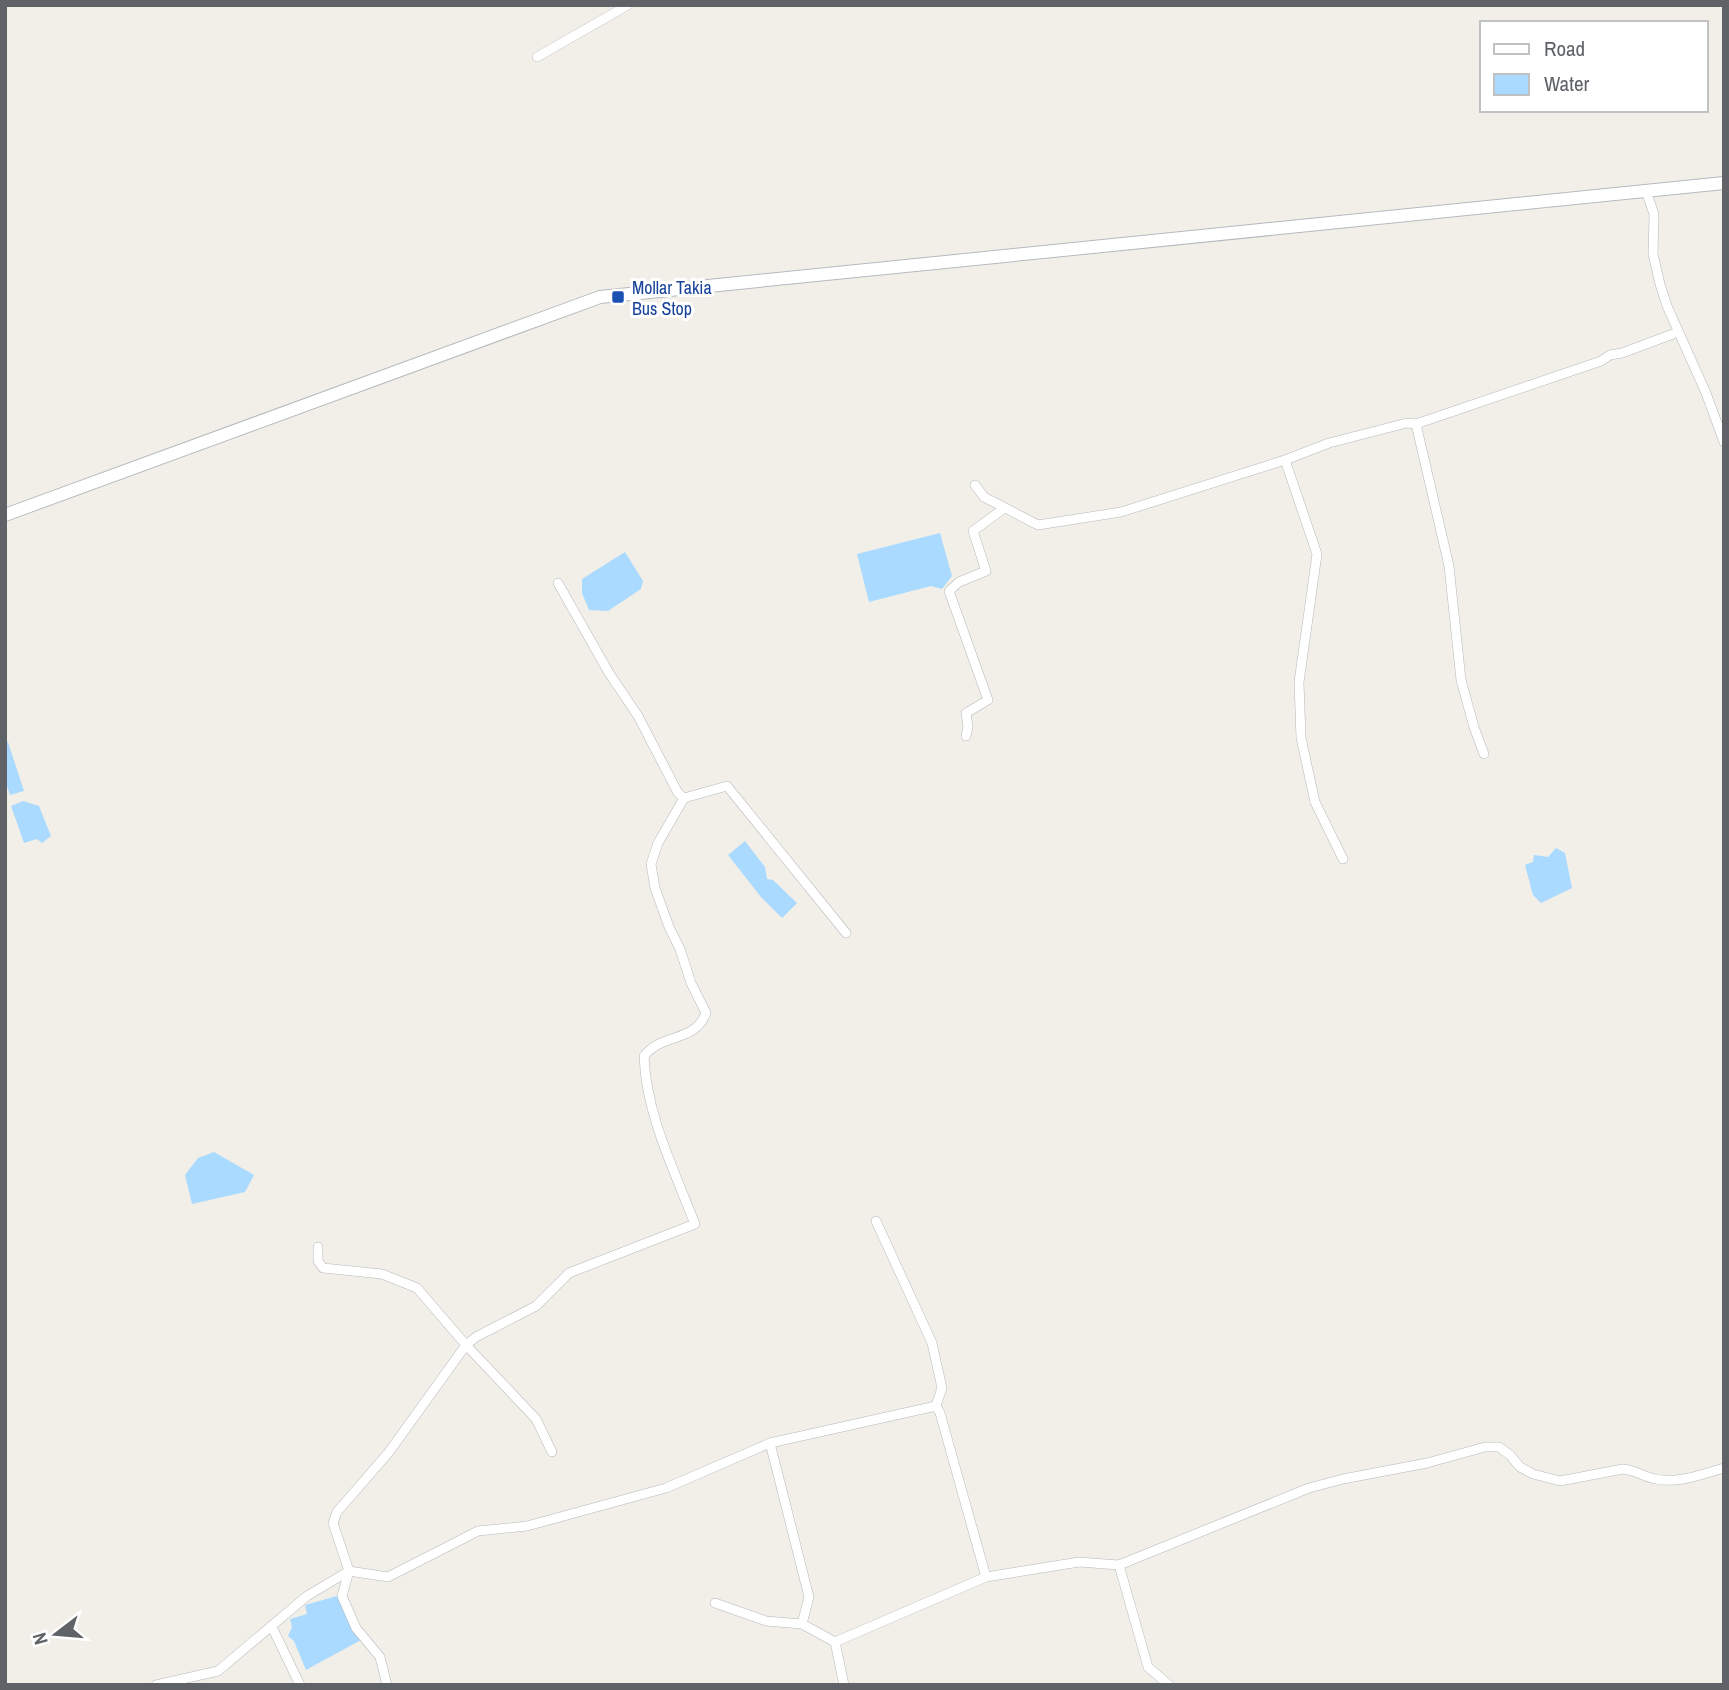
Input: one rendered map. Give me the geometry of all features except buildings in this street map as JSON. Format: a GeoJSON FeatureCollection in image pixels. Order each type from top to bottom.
{"type":"FeatureCollection","features":[{"type":"Feature","properties":{"kind":"main road"},"geometry":{"type":"LineString","coordinates":[[5,515],[600,297],[1724,183]]}},
{"type":"Feature","properties":{"kind":"street"},"geometry":{"type":"LineString","coordinates":[[537,57],[628,5]]}},
{"type":"Feature","properties":{"kind":"street"},"geometry":{"type":"LineString","coordinates":[[1646,191],[1654,214],[1653,254],[1660,284],[1724,442]]}},
{"type":"Feature","properties":{"kind":"street"},"geometry":{"type":"LineString","coordinates":[[975,485],[984,497],[1038,525],[1121,512],[1285,460],[1329,443],[1407,423],[1416,424],[1673,334]]}},
{"type":"Feature","properties":{"kind":"street"},"geometry":{"type":"LineString","coordinates":[[1416,424],[1449,566],[1461,680],[1484,754]]}},
{"type":"Feature","properties":{"kind":"street"},"geometry":{"type":"LineString","coordinates":[[1285,460],[1317,554],[1299,682],[1301,738],[1315,802],[1343,859]]}},
{"type":"Feature","properties":{"kind":"street"},"geometry":{"type":"LineString","coordinates":[[966,736],[966,713],[988,699],[949,591],[959,582],[986,571],[973,531],[1003,509]]}},
{"type":"Feature","properties":{"kind":"street"},"geometry":{"type":"LineString","coordinates":[[558,583],[609,673],[638,716],[678,793],[684,797]]}},
{"type":"Feature","properties":{"kind":"street"},"geometry":{"type":"LineString","coordinates":[[387,1685],[380,1657],[356,1628],[342,1596],[349,1572],[333,1523],[337,1512],[389,1452],[466,1345],[476,1337],[536,1306],[569,1273],[695,1224],[660,1133],[644,1064],[644,1056],[653,1045],[702,1025],[706,1013],[668,927],[655,888],[651,864],[658,843],[684,797],[727,786],[846,933]]}},
{"type":"Feature","properties":{"kind":"street"},"geometry":{"type":"LineString","coordinates":[[876,1221],[932,1343],[942,1388],[936,1406],[986,1577]]}},
{"type":"Feature","properties":{"kind":"street"},"geometry":{"type":"LineString","coordinates":[[318,1247],[318,1261],[323,1268],[382,1274],[417,1288],[536,1419],[552,1452]]}},
{"type":"Feature","properties":{"kind":"street"},"geometry":{"type":"LineString","coordinates":[[156,1685],[218,1671],[307,1596],[349,1572],[388,1577],[478,1531],[527,1526],[666,1488],[770,1443],[936,1406]]}},
{"type":"Feature","properties":{"kind":"street"},"geometry":{"type":"LineString","coordinates":[[770,1443],[809,1597],[802,1624]]}},
{"type":"Feature","properties":{"kind":"street"},"geometry":{"type":"LineString","coordinates":[[835,1642],[986,1577],[1079,1562],[1119,1565],[1308,1488],[1427,1463],[1485,1447],[1499,1447],[1533,1475],[1560,1481],[1623,1469],[1656,1479],[1673,1480],[1724,1468]]}},
{"type":"Feature","properties":{"kind":"street"},"geometry":{"type":"LineString","coordinates":[[1119,1565],[1149,1667],[1169,1685]]}},
{"type":"Feature","properties":{"kind":"street"},"geometry":{"type":"LineString","coordinates":[[715,1603],[766,1620],[802,1624],[835,1642],[844,1685]]}},
{"type":"Feature","properties":{"kind":"street"},"geometry":{"type":"LineString","coordinates":[[272,1628],[300,1685]]}},
{"type":"Feature","properties":{"kind":"water"},"geometry":{"type":"Polygon","coordinates":[[[940,533],[952,576],[942,589],[931,586],[869,602],[857,554],[940,533]]]}},
{"type":"Feature","properties":{"kind":"water"},"geometry":{"type":"Polygon","coordinates":[[[625,552],[643,581],[641,589],[608,611],[589,610],[582,593],[582,579],[625,552]]]}},
{"type":"Feature","properties":{"kind":"water"},"geometry":{"type":"Polygon","coordinates":[[[8,742],[24,791],[10,795],[5,780],[5,743],[8,742]]]}},
{"type":"Feature","properties":{"kind":"water"},"geometry":{"type":"Polygon","coordinates":[[[23,801],[39,806],[51,836],[42,843],[37,839],[24,843],[11,806],[23,801]]]}},
{"type":"Feature","properties":{"kind":"water"},"geometry":{"type":"Polygon","coordinates":[[[745,841],[765,867],[767,879],[773,880],[797,903],[782,918],[761,897],[728,855],[745,841]]]}},
{"type":"Feature","properties":{"kind":"water"},"geometry":{"type":"Polygon","coordinates":[[[1556,848],[1565,853],[1572,888],[1541,903],[1533,895],[1525,865],[1533,862],[1534,855],[1548,857],[1556,848]]]}},
{"type":"Feature","properties":{"kind":"water"},"geometry":{"type":"Polygon","coordinates":[[[214,1152],[254,1175],[245,1192],[192,1204],[185,1175],[198,1158],[214,1152]]]}},
{"type":"Feature","properties":{"kind":"water"},"geometry":{"type":"Polygon","coordinates":[[[337,1596],[361,1640],[306,1670],[294,1641],[288,1636],[292,1627],[290,1619],[307,1614],[305,1605],[337,1596]]]}},
{"type":"Feature","properties":{"kind":"place","name":"Mollar Takia Bus Stop"},"geometry":{"type":"Point","coordinates":[618,297]}}]}
